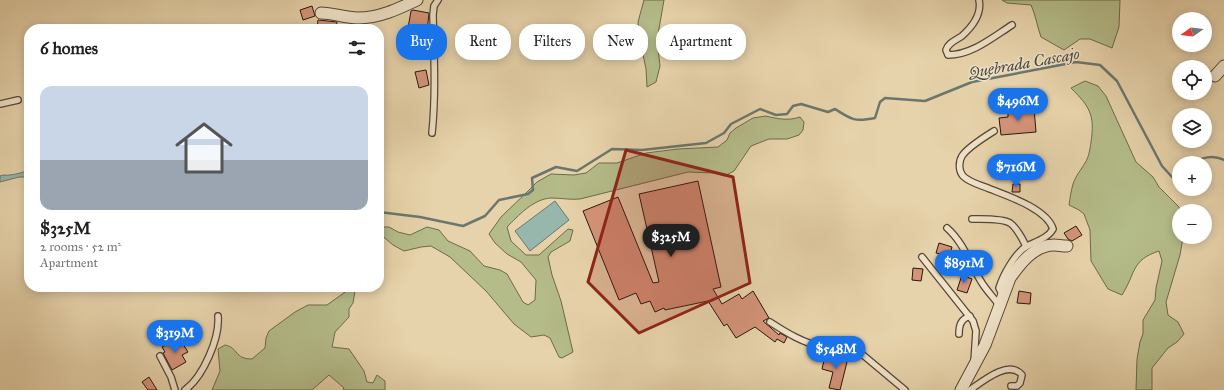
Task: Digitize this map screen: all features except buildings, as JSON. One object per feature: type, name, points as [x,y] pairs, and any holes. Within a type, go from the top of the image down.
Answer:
[{"type":"street","points":[[321,13],[330,13],[357,18],[369,17],[397,9],[417,0]]},
{"type":"street","points":[[1215,76],[1224,66]]},
{"type":"street","points":[[961,390],[988,338],[1010,278],[1022,263],[1035,251],[1054,245],[1067,246]]},
{"type":"lane","points":[[432,133],[435,78],[433,15],[434,6],[438,0]]},
{"type":"lane","points":[[979,0],[978,15],[972,26],[962,36],[947,46],[946,50],[948,55],[958,55],[971,50],[1012,25]]},
{"type":"lane","points":[[0,104],[18,100]]},
{"type":"lane","points":[[994,131],[962,155],[959,165],[962,175],[973,183],[1014,198],[1044,215],[1052,224],[1054,229],[1050,235],[1026,247],[1019,253],[1002,278],[999,288],[1001,301]]},
{"type":"lane","points":[[972,219],[994,219],[1010,223],[1018,232],[1026,247]]},
{"type":"lane","points":[[947,228],[970,259],[982,283],[1001,301]]},
{"type":"lane","points":[[922,257],[973,321],[976,331],[973,358],[974,366]]},
{"type":"lane","points":[[185,390],[203,368],[210,355],[216,339],[218,316]]},
{"type":"lane","points":[[959,334],[961,322],[970,316]]},
{"type":"lane","points":[[770,322],[795,338],[808,344],[863,355],[905,390]]},
{"type":"lane","points":[[160,356],[171,376],[175,390]]},
{"type":"lane","points":[[970,390],[1005,369],[1012,368],[1019,370],[1022,375],[1022,380],[1017,386],[1011,386]]},
{"type":"highlighted area","points":[[626,150],[733,177],[750,283],[639,333],[588,282]]},
{"type":"green space","points":[[644,0],[664,0],[660,24],[656,24],[656,60],[659,60],[660,66],[656,82],[647,87],[644,60],[648,60],[648,24],[638,24]]},
{"type":"green space","points":[[1002,0],[1120,0],[1119,27],[1112,48],[1090,39],[1080,39],[1064,50],[1041,37],[1031,5],[1007,3]]},
{"type":"green space","points":[[1085,81],[1098,86],[1106,96],[1136,162],[1153,177],[1159,187],[1176,204],[1172,204],[1172,244],[1182,244],[1166,302],[1168,315],[1178,322],[1184,334],[1177,342],[1168,348],[1152,368],[1152,390],[1136,390],[1137,359],[1143,334],[1143,320],[1155,300],[1162,261],[1159,251],[1143,259],[1135,268],[1122,295],[1108,289],[1091,261],[1090,230],[1084,214],[1069,205],[1073,184],[1089,153],[1092,125],[1090,112],[1087,106],[1071,88]]},
{"type":"green space","points":[[766,116],[791,119],[800,117],[804,122],[803,130],[799,135],[787,139],[769,139],[751,146],[734,171],[725,176],[713,173],[688,172],[580,199],[544,199],[526,209],[507,227],[511,241],[526,255],[539,255],[568,229],[573,230],[570,241],[551,252],[548,257],[552,275],[561,301],[573,352],[562,358],[559,357],[550,338],[544,335],[531,337],[514,324],[486,291],[450,257],[431,246],[404,251],[393,245],[384,237],[384,227],[389,227],[398,232],[410,235],[427,227],[439,230],[448,241],[470,251],[484,266],[500,270],[507,274],[523,302],[528,305],[535,300],[536,280],[521,262],[507,254],[495,243],[489,234],[501,217],[537,182],[551,174],[574,175],[586,173],[599,163],[617,163],[646,153],[678,149],[718,147],[727,140],[730,133],[736,128],[753,118]]},
{"type":"green space","points":[[345,292],[355,292],[353,303],[349,309],[349,317],[335,332],[332,347],[349,349],[364,371],[367,382],[373,383],[377,375],[385,381],[385,390],[343,390],[344,388],[329,375],[312,390],[212,390],[220,371],[218,349],[225,345],[229,346],[242,357],[252,359],[265,348],[266,338],[269,331],[295,312],[308,305],[327,305]]},
{"type":"water","points":[[24,171],[24,177],[0,182],[0,176]]},
{"type":"water","points":[[555,201],[569,220],[530,251],[515,231]]},
{"type":"waterway","name":"Quebrada Cascajo","points":[[384,213],[420,217],[463,226],[485,216],[499,200],[528,194],[533,190],[532,178],[556,167],[577,171],[612,149],[642,150],[706,143],[724,133],[731,124],[760,109],[776,115],[787,114],[793,106],[801,104],[828,112],[835,109],[846,116],[858,120],[875,118],[880,102],[885,98],[925,101],[972,82],[1076,62],[1100,65],[1117,81],[1162,166],[1172,177]]},
{"type":"waterway","name":"Quebrada Cascajo","points":[[1212,157],[1224,160]]}]
